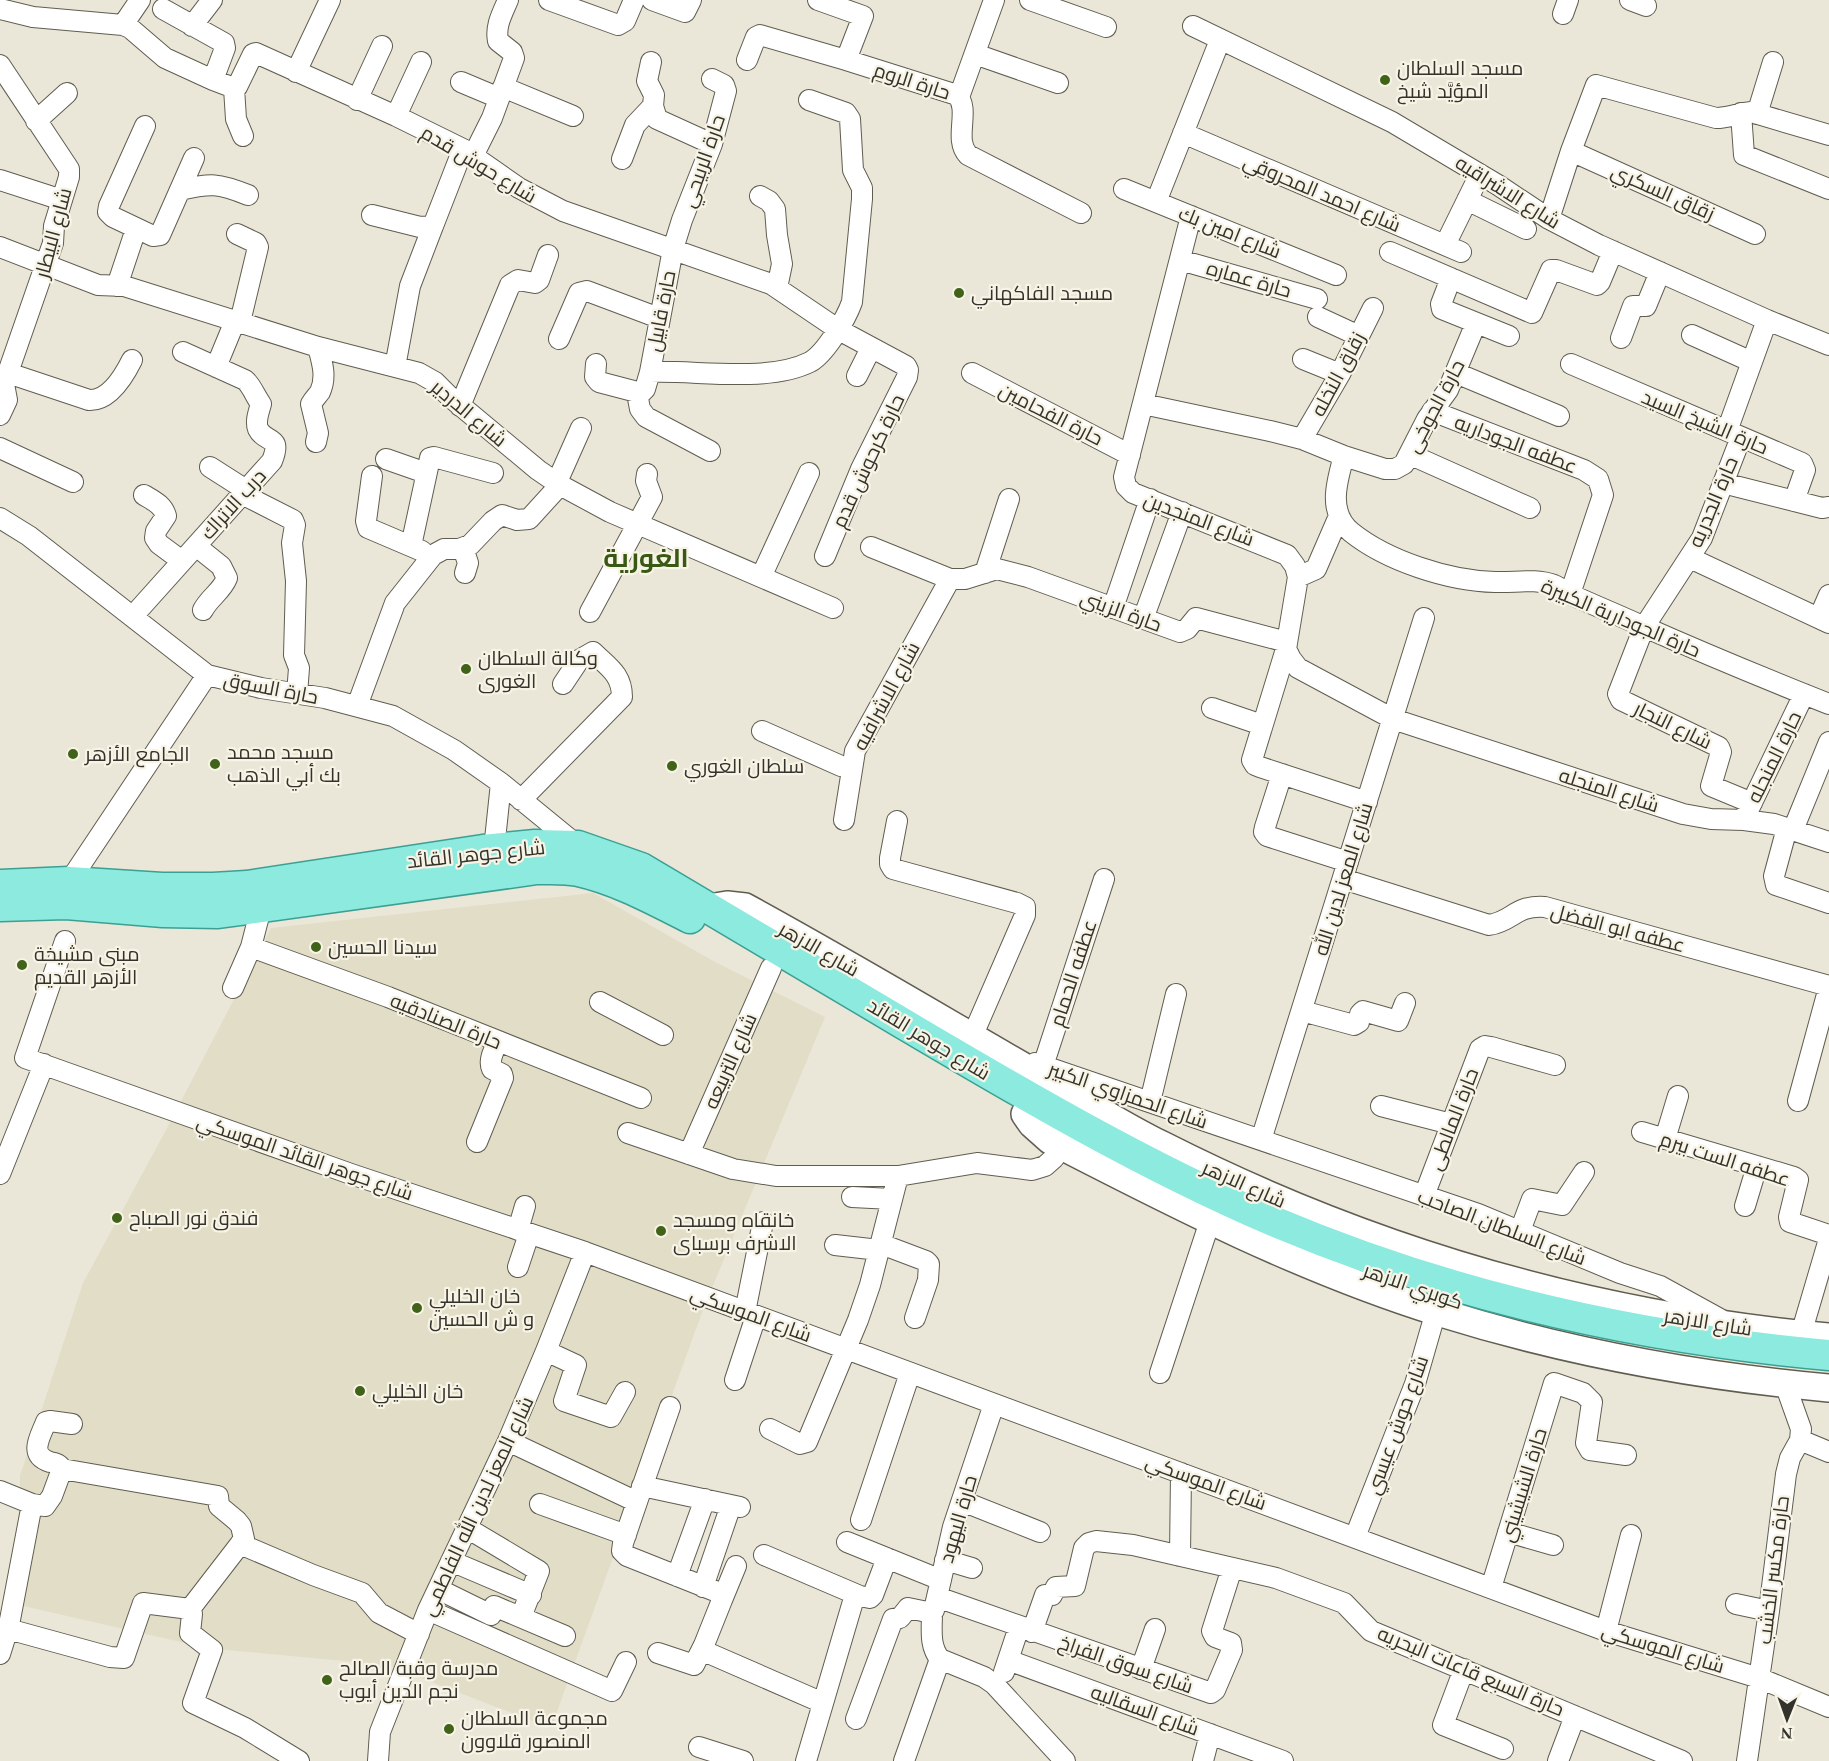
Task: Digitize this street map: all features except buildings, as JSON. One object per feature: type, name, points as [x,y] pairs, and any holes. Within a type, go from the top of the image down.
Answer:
[{"type":"main road","name":"شارع جوهر القائد","points":[[0,885],[69,882],[162,888],[235,887],[494,849],[535,845],[578,846],[641,868],[1028,1107]]},
{"type":"main road","name":"شارع جوهر القائد","points":[[0,906],[66,904],[195,914],[261,908],[487,874],[537,869],[576,870],[635,890],[704,925],[771,968],[1028,1107]]},
{"type":"main road","name":"شارع الازهر","points":[[709,908],[727,905],[745,907],[1158,1144],[1233,1180],[1381,1240],[1456,1265],[1608,1305],[1736,1328],[1829,1337]]},
{"type":"main road","points":[[1028,1107],[1040,1132],[1062,1146],[1210,1221],[1291,1257],[1436,1311],[1494,1329],[1588,1352],[1702,1374],[1829,1388]]},
{"type":"main road","name":"كوبري الازهر","points":[[1028,1107],[1240,1206],[1337,1246],[1402,1269],[1514,1302],[1596,1321],[1707,1342],[1829,1355]]},
{"type":"main road","name":"كوبري الازهر","points":[[1028,1107],[1220,1211],[1371,1272],[1448,1298],[1550,1326],[1647,1347],[1738,1362],[1829,1371]]},
{"type":"street","points":[[123,25],[140,0]]},
{"type":"street","points":[[192,26],[212,0]]},
{"type":"street","points":[[296,72],[330,0]]},
{"type":"street","points":[[395,367],[410,286],[433,226],[468,152],[492,118],[514,58],[512,52],[498,41],[497,33],[508,0]]},
{"type":"street","points":[[549,0],[618,24],[625,21],[634,0]]},
{"type":"street","points":[[652,0],[685,12],[691,0]]},
{"type":"street","name":"حارة الروم","points":[[818,0],[866,8],[846,60],[953,93],[959,97],[962,104],[962,145],[965,152],[1081,213]]},
{"type":"street","points":[[959,97],[994,0]]},
{"type":"street","points":[[1030,0],[1106,27]]},
{"type":"street","points":[[0,9],[33,17],[123,25],[130,28],[165,58],[234,88],[236,119],[243,135]]},
{"type":"street","points":[[163,9],[224,43],[225,48],[213,80]]},
{"type":"street","name":"شارع الاشراقيه","points":[[1193,26],[1392,122],[1480,174],[1549,219],[1613,251],[1767,320],[1829,345]]},
{"type":"street","points":[[747,60],[756,37],[760,34],[846,60]]},
{"type":"street","points":[[1156,202],[1220,40]]},
{"type":"street","points":[[357,100],[382,46]]},
{"type":"street","name":"شارع حوش قدم","points":[[234,88],[237,87],[255,53],[396,116],[468,152],[519,188],[563,211],[771,284],[839,330],[906,366]]},
{"type":"street","points":[[975,54],[1058,83]]},
{"type":"street","points":[[396,116],[422,62]]},
{"type":"street","points":[[651,62],[647,81],[654,95],[653,106],[657,118],[712,144]]},
{"type":"street","points":[[1773,62],[1749,113],[1744,155],[1829,189]]},
{"type":"street","name":"شارع البيطار","points":[[0,65],[69,168],[69,177],[54,226],[53,243],[46,267],[8,347],[8,373],[4,384],[7,400],[0,415]]},
{"type":"street","name":"حارة الربيحي","points":[[673,249],[682,219],[712,144],[726,91],[724,85],[712,80]]},
{"type":"street","points":[[461,82],[573,116]]},
{"type":"street","points":[[1549,219],[1571,150],[1596,85],[1716,118],[1749,113],[1829,135]]},
{"type":"street","points":[[36,121],[67,93]]},
{"type":"street","points":[[596,364],[596,377],[599,382],[637,393],[644,392],[650,372],[766,373],[792,368],[812,361],[839,330],[852,302],[862,188],[853,170],[850,119],[846,113],[809,100]]},
{"type":"street","points":[[622,159],[635,125],[653,106]]},
{"type":"street","points":[[145,126],[108,206],[108,212],[112,217],[153,236],[160,235],[194,158]]},
{"type":"street","name":"شارع احمد المحروقي","points":[[1183,134],[1453,248],[1467,200]]},
{"type":"street","name":"زقاق السكري","points":[[1571,150],[1755,234]]},
{"type":"street","points":[[1480,174],[1467,200],[1526,229]]},
{"type":"street","points":[[0,180],[62,200]]},
{"type":"street","points":[[180,190],[214,184],[248,195]]},
{"type":"street","name":"شارع امين بك","points":[[1124,189],[1336,275]]},
{"type":"street","points":[[760,196],[769,201],[775,209],[782,264],[777,288]]},
{"type":"street","points":[[372,215],[420,227],[433,226]]},
{"type":"street","name":"شارع المنجدين","points":[[1191,216],[1124,477],[1126,486],[1133,493],[1287,555],[1295,566],[1298,577]]},
{"type":"street","points":[[117,286],[136,229]]},
{"type":"street","points":[[216,367],[237,322],[258,247],[256,243],[237,234]]},
{"type":"street","name":"شارع الدردير","points":[[0,247],[46,267],[98,285],[124,286],[318,347],[419,373],[435,382],[460,406],[558,484],[610,512],[833,608]]},
{"type":"street","name":"حارة قابيل","points":[[650,372],[673,249]]},
{"type":"street","points":[[1390,252],[1533,313],[1551,270],[1597,285],[1613,251]]},
{"type":"street","points":[[460,406],[510,285],[518,280],[535,283],[539,280],[548,255]]},
{"type":"street","name":"حارة عماره","points":[[1180,260],[1318,308],[1359,336]]},
{"type":"street","points":[[1621,338],[1633,306],[1646,306],[1660,272]]},
{"type":"street","points":[[1451,278],[1442,309],[1509,336]]},
{"type":"street","points":[[559,339],[579,293],[583,291],[660,318]]},
{"type":"street","name":"زقاق النخله","points":[[1302,439],[1340,374],[1373,308]]},
{"type":"street","name":"حارة الجدريه","points":[[1644,627],[1702,538],[1723,483],[1752,362],[1767,320]]},
{"type":"street","name":"حارة الجوخى","points":[[1344,456],[1385,469],[1395,469],[1404,464],[1432,411],[1448,390],[1476,323]]},
{"type":"street","points":[[1692,335],[1752,362]]},
{"type":"street","points":[[316,442],[318,433],[311,404],[319,394],[324,370],[318,347]]},
{"type":"street","points":[[857,376],[871,348]]},
{"type":"street","name":"درب الاتراك","points":[[134,616],[272,461],[276,451],[275,444],[260,432],[257,425],[261,404],[251,385],[183,352]]},
{"type":"street","points":[[1303,359],[1340,374]]},
{"type":"street","points":[[8,373],[89,400],[97,400],[106,396],[128,369],[132,360]]},
{"type":"street","name":"حارة الشيخ السيد","points":[[1571,364],[1802,463],[1805,470],[1794,501]]},
{"type":"street","name":"حارة كرحوش قدم","points":[[825,556],[861,469],[907,377],[906,366]]},
{"type":"street","name":"حارة الفحامين","points":[[972,373],[1130,455]]},
{"type":"street","points":[[1456,373],[1559,416]]},
{"type":"street","points":[[637,393],[640,409],[646,417],[710,451]]},
{"type":"street","points":[[1143,404],[1302,439],[1344,456],[1335,492],[1340,516],[1316,569],[1298,577],[1287,645],[1252,760],[1255,765],[1367,802]]},
{"type":"street","name":"عطفه الجوداريه","points":[[1432,411],[1584,470],[1598,479],[1601,487],[1601,503],[1570,594]]},
{"type":"street","points":[[357,706],[395,603],[433,555],[444,549],[463,548],[470,545],[502,515],[517,520],[529,519],[558,484],[581,428]]},
{"type":"street","points":[[0,448],[73,482]]},
{"type":"street","points":[[1409,454],[1530,508]]},
{"type":"street","points":[[411,546],[430,458],[434,457],[493,473]]},
{"type":"street","points":[[386,459],[426,473]]},
{"type":"street","points":[[210,467],[244,492],[292,520],[295,525],[292,543],[296,581],[294,655],[299,668],[297,694]]},
{"type":"street","points":[[761,578],[809,473]]},
{"type":"street","points":[[590,612],[639,525],[652,497],[646,481],[647,474]]},
{"type":"street","points":[[372,476],[366,521],[368,528],[433,555]]},
{"type":"street","points":[[1723,483],[1822,508],[1828,507]]},
{"type":"street","points":[[144,495],[161,505],[165,511],[166,516],[156,531],[155,538],[159,544],[182,561]]},
{"type":"street","points":[[985,573],[1009,499]]},
{"type":"street","points":[[1113,608],[1150,499]]},
{"type":"street","points":[[1143,619],[1182,512]]},
{"type":"street","name":"حارة الجودارية الكبيرة","points":[[1340,516],[1351,532],[1384,553],[1421,568],[1468,579],[1496,582],[1536,581],[1554,586],[1644,627],[1829,704]]},
{"type":"street","name":"حارة السوق","points":[[0,518],[134,616],[207,675],[261,688],[325,698],[393,716],[454,750],[501,783],[578,846]]},
{"type":"street","points":[[196,546],[221,566],[227,578],[203,610]]},
{"type":"street","points":[[871,547],[950,579]]},
{"type":"street","points":[[463,548],[468,563],[465,573]]},
{"type":"street","points":[[1131,556],[1162,568]]},
{"type":"street","points":[[1690,558],[1824,621],[1829,595]]},
{"type":"street","name":"حارة الزيني","points":[[950,579],[965,579],[997,569],[1028,577],[1180,632],[1187,629],[1196,618],[1287,645]]},
{"type":"street","name":"شارع الاشرافيه","points":[[844,820],[855,751],[950,579]]},
{"type":"street","name":"شارع المعز لدين الله","points":[[1261,1140],[1424,618]]},
{"type":"street","name":"شارع النجار","points":[[1644,627],[1618,698],[1719,747],[1721,752],[1711,786],[1748,811]]},
{"type":"street","points":[[1287,645],[1291,659],[1298,668],[1393,719]]},
{"type":"street","points":[[521,800],[621,697],[622,688],[618,677],[592,652],[579,660],[564,684]]},
{"type":"street","points":[[69,882],[207,675]]},
{"type":"street","name":"حارة المنجله","points":[[1748,811],[1804,694]]},
{"type":"street","points":[[1212,708],[1262,725]]},
{"type":"street","name":"شارع المنجله","points":[[1393,719],[1683,814],[1711,819],[1748,811],[1774,824],[1829,842]]},
{"type":"street","points":[[762,731],[841,766]]},
{"type":"street","points":[[1829,742],[1790,829],[1774,876],[1776,885],[1829,903]]},
{"type":"street","name":"عطفه ابو الفضل","points":[[1282,774],[1264,832],[1267,836],[1345,870],[1489,925],[1502,923],[1522,908],[1545,907],[1829,986]]},
{"type":"street","points":[[494,849],[501,783]]},
{"type":"street","points":[[897,821],[890,858],[893,869],[1025,907],[1025,915],[983,1043]]},
{"type":"street","name":"عطفه الحمام","points":[[1043,1066],[1104,879]]},
{"type":"street","points":[[234,988],[250,947],[261,908]]},
{"type":"street","points":[[0,1174],[35,1061],[65,941]]},
{"type":"street","name":"حارة الصنادقيه","points":[[250,947],[388,997],[641,1098]]},
{"type":"street","name":"شارع التربيعه","points":[[689,1154],[771,968]]},
{"type":"street","points":[[1798,1101],[1829,986]]},
{"type":"street","points":[[1150,1102],[1176,994]]},
{"type":"street","points":[[600,1002],[663,1035]]},
{"type":"street","points":[[1302,1011],[1354,1025],[1359,1022],[1363,1011],[1398,1021],[1405,1002]]},
{"type":"street","points":[[477,1142],[503,1078],[502,1074],[490,1066],[498,1041]]},
{"type":"street","name":"شارع الحمزاوي الكبير","points":[[983,1043],[1043,1066],[1261,1140]]},
{"type":"street","name":"حارة المالطى","points":[[1424,1196],[1480,1049],[1485,1046],[1491,1047],[1555,1065]]},
{"type":"street","name":"شارع جوهر القائد الموسكي","points":[[35,1061],[351,1174],[585,1252]]},
{"type":"street","points":[[1665,1139],[1678,1096]]},
{"type":"street","points":[[1381,1106],[1451,1124]]},
{"type":"street","name":"عطفه الست بيرم","points":[[1642,1132],[1798,1180],[1789,1217],[1790,1222],[1829,1237]]},
{"type":"street","points":[[628,1133],[734,1169],[776,1176],[898,1176],[977,1164],[1032,1170],[1044,1166],[1062,1146]]},
{"type":"street","name":"شارع السلطان الصاحب","points":[[1261,1140],[1478,1214],[1620,1274],[1660,1286],[1736,1328]]},
{"type":"street","points":[[1745,1206],[1757,1166]]},
{"type":"street","points":[[1520,1232],[1532,1199],[1562,1205],[1584,1172]]},
{"type":"street","points":[[770,1429],[800,1444],[807,1442],[858,1320],[898,1176]]},
{"type":"street","points":[[852,1197],[892,1199]]},
{"type":"street","points":[[518,1267],[524,1232],[525,1206]]},
{"type":"street","points":[[1160,1373],[1210,1221]]},
{"type":"street","points":[[735,1380],[751,1314],[763,1222]]},
{"type":"street","points":[[1801,1335],[1829,1237]]},
{"type":"street","points":[[835,1245],[880,1247],[926,1261],[930,1271],[915,1317]]},
{"type":"street","name":"شارع الموسكي","points":[[585,1252],[1606,1631],[1759,1678],[1829,1707]]},
{"type":"street","name":"شارع المعز لدين الله الفاطمي","points":[[378,1761],[380,1732],[418,1634],[508,1441],[585,1252]]},
{"type":"street","name":"شارع حوش عيسي","points":[[1354,1537],[1415,1384],[1436,1311]]},
{"type":"street","points":[[546,1351],[576,1365],[564,1401],[610,1417],[625,1392]]},
{"type":"street","points":[[861,1520],[910,1373]]},
{"type":"street","name":"حارة الشيشيني","points":[[1491,1588],[1554,1383],[1583,1393],[1592,1402],[1586,1443],[1590,1450],[1626,1455]]},
{"type":"street","points":[[1785,1384],[1801,1429],[1800,1440],[1829,1452]]},
{"type":"street","name":"حارة اليهود","points":[[940,1659],[932,1642],[937,1597],[953,1527],[994,1404]]},
{"type":"street","points":[[670,1407],[622,1551],[627,1556],[720,1593],[722,1599]]},
{"type":"street","points":[[72,1424],[50,1420],[46,1422],[37,1445],[38,1454],[42,1460],[57,1464],[62,1469],[218,1496],[219,1506],[241,1526],[244,1539],[190,1609]]},
{"type":"street","name":"حارة مكسر الخشب","points":[[1747,1761],[1786,1474],[1790,1458],[1800,1440]]},
{"type":"street","points":[[508,1441],[640,1494],[705,1499],[736,1506],[703,1587]]},
{"type":"street","points":[[0,1491],[32,1504],[45,1506],[52,1496],[62,1469]]},
{"type":"street","points":[[1180,1556],[1181,1473]]},
{"type":"street","points":[[676,1576],[705,1499]]},
{"type":"street","points":[[962,1501],[1041,1532]]},
{"type":"street","points":[[0,1654],[8,1629],[32,1504]]},
{"type":"street","points":[[540,1504],[626,1534]]},
{"type":"street","points":[[466,1528],[539,1570],[521,1617]]},
{"type":"street","points":[[1508,1532],[1553,1545]]},
{"type":"street","points":[[1606,1631],[1630,1535]]},
{"type":"street","name":"حارة السبع قاعات البحريه","points":[[1026,1629],[1045,1596],[1052,1595],[1056,1587],[1075,1586],[1084,1548],[1089,1543],[1096,1541],[1133,1545],[1276,1578],[1344,1603],[1371,1630],[1682,1761]]},
{"type":"street","points":[[847,1542],[887,1558],[937,1597],[928,1614],[910,1608],[900,1618],[893,1618],[856,1719]]},
{"type":"street","points":[[240,1544],[362,1593],[379,1613],[418,1634]]},
{"type":"street","points":[[764,1555],[860,1596],[870,1598],[887,1558]]},
{"type":"street","points":[[945,1560],[972,1568]]},
{"type":"street","points":[[451,1561],[531,1595]]},
{"type":"street","points":[[658,1653],[694,1665],[736,1566]]},
{"type":"street","name":"شارع سوق الفراخ","points":[[937,1597],[1210,1693],[1214,1692],[1232,1650],[1231,1643],[1215,1637],[1212,1631],[1232,1568]]},
{"type":"street","points":[[438,1589],[491,1615],[501,1583]]},
{"type":"street","points":[[806,1761],[854,1599],[860,1596]]},
{"type":"street","points":[[8,1629],[110,1657],[124,1658],[143,1603],[190,1609]]},
{"type":"street","points":[[1736,1604],[1769,1611]]},
{"type":"street","points":[[494,1606],[565,1636]]},
{"type":"street","points":[[190,1609],[192,1614],[190,1633],[212,1650],[193,1703],[244,1728],[299,1761]]},
{"type":"street","points":[[428,1610],[612,1691],[626,1662]]},
{"type":"street","points":[[998,1689],[1008,1660],[1026,1629]]},
{"type":"street","points":[[1141,1669],[1155,1629]]},
{"type":"street","points":[[704,1645],[706,1652],[823,1703]]},
{"type":"street","points":[[904,1761],[940,1659],[984,1677],[998,1689],[1054,1757]]},
{"type":"street","name":"شارع السقاليه","points":[[1008,1660],[1283,1761]]},
{"type":"street","points":[[1464,1669],[1443,1725],[1503,1749]]},
{"type":"street","points":[[1558,1761],[1575,1716]]},
{"type":"street","points":[[1203,1761],[1210,1734]]},
{"type":"street","points":[[699,1747],[743,1761]]},
{"type":"shaded area","name":"خان الخليلي","points":[[593,893],[717,963],[825,1017],[704,1307],[551,1728],[387,1665],[207,1648],[19,1605],[20,1476],[83,1283],[271,928]]},
{"type":"place","name":"مسجد السلطان المؤيَّد شيخ","points":[[1385,80]]},
{"type":"place","name":"مسجد الفاكهاني","points":[[959,293]]},
{"type":"place","name":"وكالة السلطان الغورى","points":[[466,669]]},
{"type":"place","name":"الجامع الأزهر","points":[[73,754]]},
{"type":"place","name":"مسجد محمد بك أبي الذهب","points":[[215,764]]},
{"type":"place","name":"سلطان الغوري","points":[[672,766]]},
{"type":"place","name":"سيدنا الحسين","points":[[316,947]]},
{"type":"place","name":"مبنى مشيخة الأزهر القديم","points":[[22,965]]},
{"type":"place","name":"فندق نور الصباح","points":[[117,1218]]},
{"type":"place","name":"خانقاه ومسجد الاشرف برسباى","points":[[661,1231]]},
{"type":"place","name":"خان الخليلي و ش الحسين","points":[[417,1308]]},
{"type":"place","name":"خان الخليلي","points":[[360,1391]]},
{"type":"place","name":"مدرسة وقبة الصالح نجم الدين أيوب","points":[[327,1680]]},
{"type":"place","name":"مجموعة السلطان المنصور قلاوون","points":[[449,1729]]},
{"type":"district","name":"الغورية","points":[[646,558]]}]
